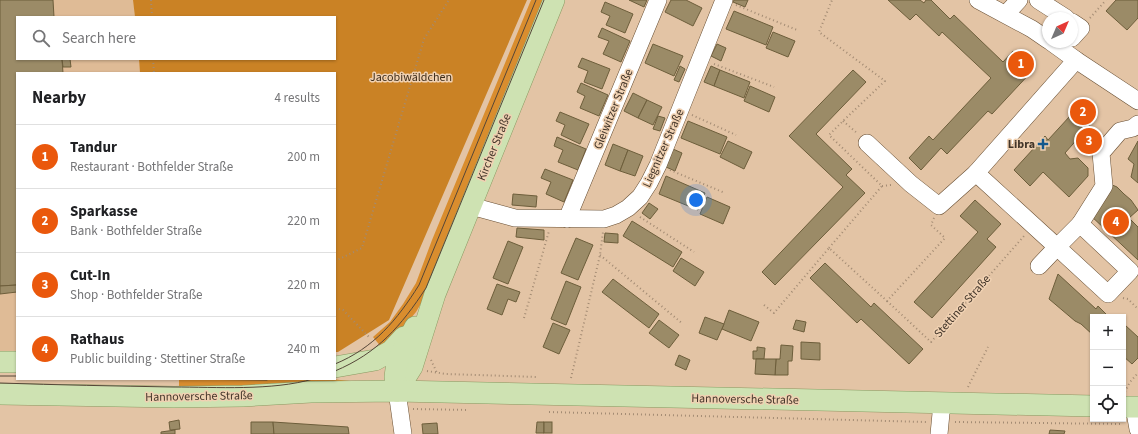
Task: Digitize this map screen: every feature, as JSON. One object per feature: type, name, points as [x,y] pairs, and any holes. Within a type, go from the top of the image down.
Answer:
[{"type":"main road","name":"Kircher Straße","points":[[398,400],[412,367],[435,294],[554,0]]},
{"type":"main road","name":"Kircher Straße","points":[[398,400],[395,377],[396,362],[435,294]]},
{"type":"main road","name":"Kircher Straße","points":[[336,367],[375,360],[391,351],[416,325]]},
{"type":"main road","points":[[0,362],[16,362]]},
{"type":"main road","name":"Hannoversche Straße","points":[[336,373],[369,379],[398,400]]},
{"type":"main road","name":"Hannoversche Straße","points":[[0,394],[174,397],[243,396],[311,392],[398,400],[940,420],[1090,406]]},
{"type":"street","name":"Gleiwitzer Straße","points":[[560,219],[658,0]]},
{"type":"street","name":"Liegnitzer Straße","points":[[471,206],[515,218],[560,219],[604,219],[616,215],[628,208],[640,197],[658,165],[724,0]]},
{"type":"street","points":[[978,0],[1032,29],[1042,31]]},
{"type":"street","points":[[1006,14],[1018,0]]},
{"type":"street","points":[[1038,0],[1057,12]]},
{"type":"street","points":[[1070,48],[1076,60],[1138,101]]},
{"type":"street","points":[[867,143],[911,184],[939,206],[976,173],[1076,60]]},
{"type":"street","points":[[1039,266],[1080,224],[1104,186],[1100,153],[1120,131],[1133,128],[1138,124]]},
{"type":"street","points":[[976,173],[1108,294],[1134,270],[1080,224]]},
{"type":"street","points":[[398,400],[403,434]]},
{"type":"path","points":[[151,0],[152,16]]},
{"type":"path","points":[[336,261],[362,248],[424,39],[449,0]]},
{"type":"path","points":[[724,0],[797,30]]},
{"type":"path","points":[[764,305],[774,313],[882,186],[830,135],[885,81],[819,32],[832,0]]},
{"type":"path","points":[[1078,25],[1106,0]]},
{"type":"path","points":[[700,58],[774,87]]},
{"type":"path","points":[[153,60],[154,72]]},
{"type":"path","points":[[680,110],[736,134]]},
{"type":"path","points":[[658,165],[725,193]]},
{"type":"path","points":[[888,301],[945,238],[932,225],[939,206]]},
{"type":"path","points":[[628,208],[694,252]]},
{"type":"path","points":[[524,318],[560,219]]},
{"type":"path","points":[[571,379],[600,255],[604,219]]},
{"type":"path","name":"Stettiner Straße","points":[[829,248],[931,342],[1033,226]]},
{"type":"path","points":[[600,255],[683,324]]},
{"type":"path","points":[[336,308],[343,310],[369,337]]},
{"type":"path","points":[[966,390],[988,347]]},
{"type":"path","points":[[542,412],[940,420],[1132,411],[1130,382],[1138,373]]},
{"type":"path","points":[[398,400],[474,410]]},
{"type":"shaded area","points":[[0,0],[133,0],[135,16],[16,16],[16,60],[139,60],[140,72],[16,72],[16,351],[0,351]]},
{"type":"shaded area","points":[[531,0],[547,0],[429,290],[416,312],[400,331],[382,348],[373,337],[390,322],[416,283],[432,240]]},
{"type":"shaded area","points":[[179,380],[336,380],[369,383],[179,390]]},
{"type":"green space","name":"Jacobiwäldchen","points":[[133,0],[527,0],[389,320],[336,352],[336,72],[140,72],[139,60],[336,60],[336,16],[135,16]]},
{"type":"building","points":[[0,0],[53,0],[54,16],[16,16],[16,60],[62,60],[63,72],[16,72],[16,285],[0,286]]},
{"type":"building","points":[[629,0],[647,0],[644,7]]},
{"type":"building","points":[[671,0],[686,0],[702,8],[693,26],[665,12]]},
{"type":"building","points":[[734,0],[748,0],[745,7],[733,2]]},
{"type":"building","points":[[888,0],[920,0],[924,3],[926,0],[931,0],[950,19],[954,15],[1003,62],[1013,51],[1033,70],[992,114],[988,111],[947,154],[941,148],[921,170],[909,158],[929,136],[933,140],[991,78],[942,32],[939,36],[916,14],[910,20]]},
{"type":"building","points":[[1116,0],[1138,0],[1138,18],[1127,30],[1106,11]]},
{"type":"building","points":[[605,2],[633,14],[625,33],[606,25],[610,16],[601,12]]},
{"type":"building","points":[[734,11],[773,27],[766,45],[726,29]]},
{"type":"building","points":[[602,28],[630,41],[621,62],[603,54],[609,41],[598,37]]},
{"type":"building","points":[[773,32],[795,41],[788,57],[766,48]]},
{"type":"building","points":[[653,44],[683,56],[674,76],[645,63]]},
{"type":"building","points":[[717,44],[726,48],[721,61],[711,56]]},
{"type":"building","points":[[582,58],[610,69],[602,89],[584,82],[588,71],[578,67]]},
{"type":"building","points":[[62,60],[70,60],[71,67],[63,67]]},
{"type":"building","points":[[680,66],[685,69],[679,82],[674,80]]},
{"type":"building","points":[[711,66],[720,70],[714,86],[704,82]]},
{"type":"building","points":[[720,70],[750,82],[744,98],[714,86]]},
{"type":"building","points":[[853,70],[866,82],[816,134],[852,169],[846,175],[865,193],[775,285],[762,272],[843,187],[789,136]]},
{"type":"building","points":[[581,83],[608,95],[599,116],[580,108],[585,96],[577,92]]},
{"type":"building","points":[[750,86],[775,97],[769,112],[744,101]]},
{"type":"building","points":[[633,93],[647,100],[638,118],[624,111]]},
{"type":"building","points":[[647,100],[662,107],[653,125],[638,118]]},
{"type":"building","points":[[1081,104],[1096,118],[1065,153],[1070,159],[1078,158],[1088,168],[1088,176],[1069,197],[1043,172],[1030,186],[1014,170],[1045,136],[1048,140]]},
{"type":"building","points":[[560,112],[589,124],[580,144],[561,135],[565,125],[556,121]]},
{"type":"building","points":[[658,116],[665,118],[660,131],[653,129]]},
{"type":"building","points":[[688,121],[727,137],[720,154],[681,138]]},
{"type":"building","points":[[557,137],[586,149],[578,170],[558,162],[563,150],[554,146]]},
{"type":"building","points":[[728,141],[752,152],[744,169],[720,157]]},
{"type":"building","points":[[1138,141],[1138,183],[1131,177],[1134,164],[1128,159]]},
{"type":"building","points":[[613,144],[628,150],[620,171],[605,165]]},
{"type":"building","points":[[673,149],[682,153],[675,171],[666,167]]},
{"type":"building","points":[[628,150],[643,156],[635,176],[620,171]]},
{"type":"building","points":[[545,169],[573,180],[564,202],[546,194],[551,182],[541,178]]},
{"type":"building","points":[[666,176],[705,193],[698,210],[659,194]]},
{"type":"building","points":[[1110,184],[1117,187],[1131,200],[1138,210],[1129,218],[1138,227],[1138,260],[1090,215]]},
{"type":"building","points":[[513,194],[537,196],[536,207],[512,205]]},
{"type":"building","points":[[707,197],[730,207],[723,224],[700,214]]},
{"type":"building","points":[[975,200],[1001,224],[987,239],[996,247],[932,318],[914,302],[978,232],[960,216]]},
{"type":"building","points":[[649,203],[658,209],[650,219],[642,213]]},
{"type":"building","points":[[632,221],[682,252],[673,267],[623,236]]},
{"type":"building","points":[[517,228],[544,230],[544,240],[516,237]]},
{"type":"building","points":[[605,233],[618,234],[618,243],[604,242]]},
{"type":"building","points":[[576,238],[593,245],[578,280],[561,273]]},
{"type":"building","points":[[508,241],[523,247],[508,284],[493,278]]},
{"type":"building","points":[[681,258],[704,272],[695,286],[673,271]]},
{"type":"building","points":[[825,263],[871,307],[874,303],[923,349],[909,364],[861,319],[857,323],[810,278]]},
{"type":"building","points":[[1058,274],[1096,309],[1098,306],[1106,314],[1090,314],[1090,332],[1049,299]]},
{"type":"building","points":[[613,279],[659,314],[649,328],[602,292]]},
{"type":"building","points":[[566,281],[581,287],[566,325],[551,319]]},
{"type":"building","points":[[497,284],[520,292],[516,302],[508,299],[502,315],[487,309]]},
{"type":"building","points":[[16,285],[16,292],[0,294],[0,286]]},
{"type":"building","points":[[729,310],[759,322],[751,341],[722,329]]},
{"type":"building","points":[[705,317],[724,324],[717,340],[699,333]]},
{"type":"building","points":[[659,320],[679,335],[669,348],[649,333]]},
{"type":"building","points":[[796,320],[806,322],[804,332],[793,329]]},
{"type":"building","points":[[553,323],[570,330],[559,354],[543,347]]},
{"type":"building","points":[[1126,326],[1138,337],[1138,358],[1132,364],[1126,359]]},
{"type":"building","points":[[801,342],[820,343],[820,360],[801,359]]},
{"type":"building","points":[[781,345],[793,346],[792,361],[788,361],[788,375],[775,375],[776,359],[780,359]]},
{"type":"building","points":[[757,347],[765,348],[764,359],[753,359],[753,351],[757,351]]},
{"type":"building","points":[[679,355],[690,360],[686,370],[675,365]]},
{"type":"building","points":[[756,359],[776,359],[775,375],[755,374]]},
{"type":"building","points":[[179,420],[180,429],[170,430],[169,422]]},
{"type":"building","points":[[251,422],[273,422],[274,434],[251,434]]},
{"type":"building","points":[[273,422],[348,427],[349,434],[274,434]]},
{"type":"building","points":[[537,422],[544,422],[544,433],[536,433]]},
{"type":"building","points":[[544,422],[552,422],[552,433],[544,433]]},
{"type":"building","points":[[437,423],[438,434],[423,434],[422,424]]},
{"type":"building","points":[[175,430],[175,434],[161,434],[161,432]]},
{"type":"building","points":[[1050,430],[1065,431],[1064,434],[1049,434]]},
{"type":"tram line","points":[[336,364],[361,350],[383,332],[402,310],[419,285],[536,0]]},
{"type":"tram line","points":[[336,371],[364,356],[387,337],[398,326],[426,288],[544,0]]},
{"type":"tram line","points":[[0,376],[16,376]]},
{"type":"tram line","points":[[0,383],[244,388],[297,383],[309,380]]},
{"type":"place","name":"Tandur","points":[[1021,64]]},
{"type":"place","name":"Sparkasse","points":[[1083,112]]},
{"type":"place","name":"Cut-In","points":[[1089,141]]},
{"type":"place","name":"Libra","points":[[1043,144]]},
{"type":"place","name":"Rathaus","points":[[1116,222]]}]
